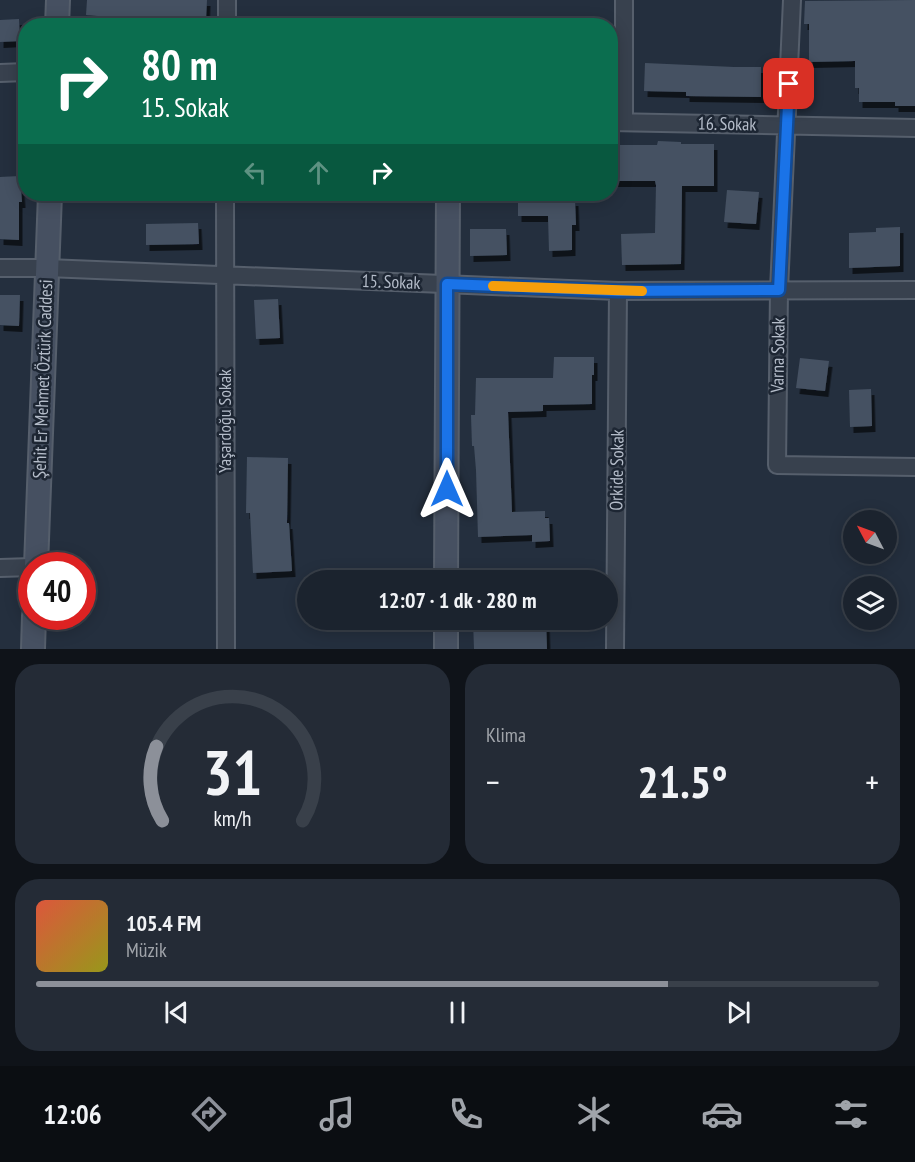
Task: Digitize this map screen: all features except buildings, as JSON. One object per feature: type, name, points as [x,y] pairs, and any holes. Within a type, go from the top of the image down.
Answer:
[{"type":"street","points":[[57,0],[57,18]]},
{"type":"street","points":[[227,0],[227,18]]},
{"type":"street","points":[[618,105],[624,0]]},
{"type":"street","name":"Varna Sokak","points":[[792,0],[779,290],[777,465],[915,467]]},
{"type":"street","points":[[0,73],[18,72]]},
{"type":"street","name":"16. Sokak","points":[[618,122],[915,128]]},
{"type":"street","name":"Şehit Er Mehmet Öztürk Caddesi","points":[[37,552],[50,201]]},
{"type":"street","name":"Yaşardoğu Sokak","points":[[225,201],[226,649]]},
{"type":"street","points":[[446,570],[448,201]]},
{"type":"street","name":"15. Sokak","points":[[0,268],[618,291],[915,291]]},
{"type":"street","name":"Orkide Sokak","points":[[615,649],[618,291]]},
{"type":"street","points":[[0,568],[18,567]]},
{"type":"street","points":[[33,649],[34,630]]},
{"type":"street","points":[[446,630],[446,649]]},
{"type":"slow traffic","points":[[493,286],[642,291]]},
{"type":"route","points":[[447,489],[447,284],[618,291],[779,290],[789,84]]}]
